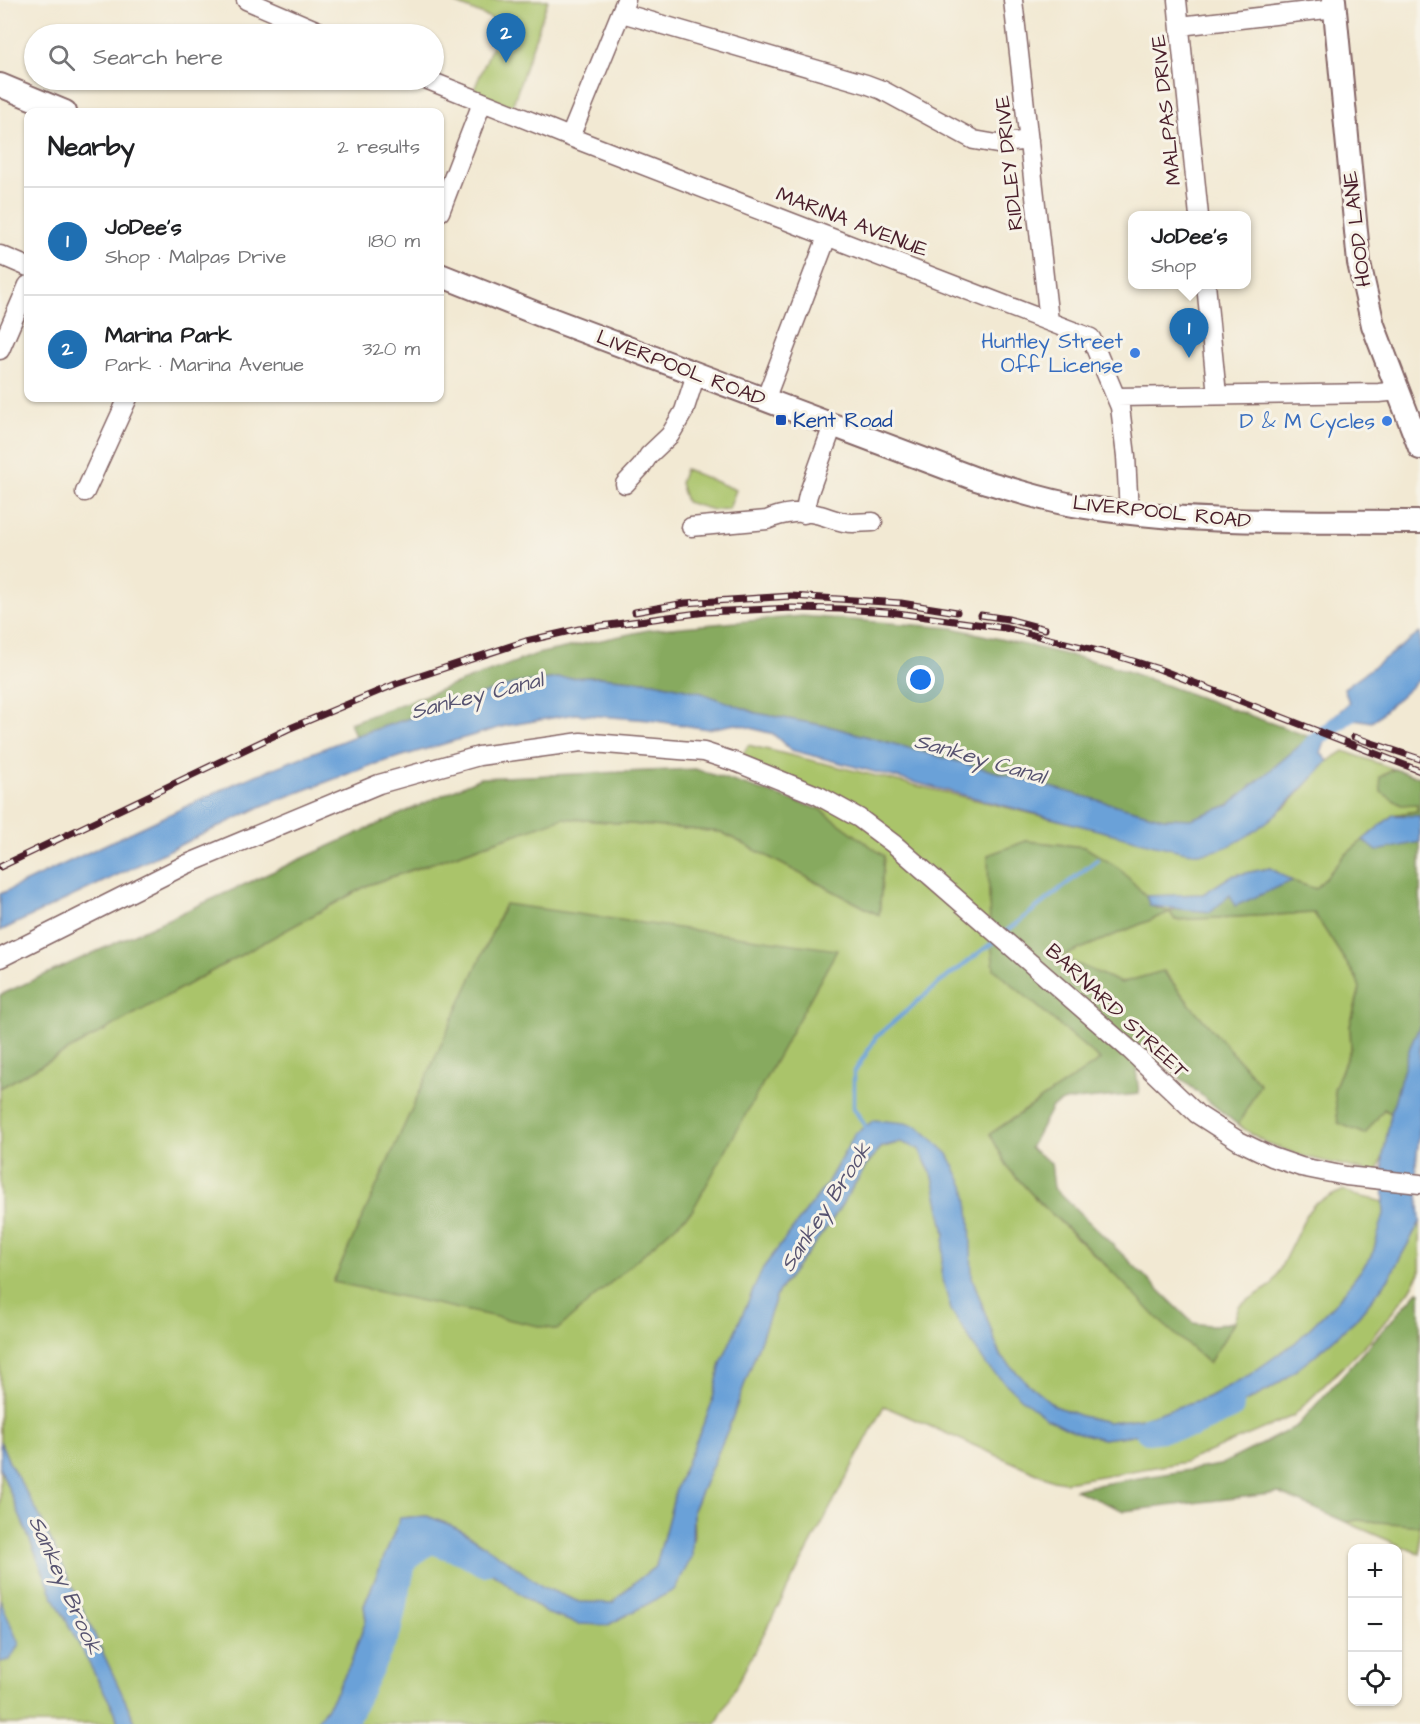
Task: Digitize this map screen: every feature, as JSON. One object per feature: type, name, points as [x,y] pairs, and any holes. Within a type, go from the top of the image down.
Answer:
[{"type":"street","points":[[246,0],[264,4],[305,24]]},
{"type":"street","name":"RIDLEY DRIVE","points":[[1013,0],[1049,321]]},
{"type":"street","name":"MALPAS DRIVE","points":[[1178,0],[1198,211]]},
{"type":"street","points":[[1180,26],[1334,4]]},
{"type":"street","name":"HOOD LANE","points":[[1334,4],[1359,263],[1373,325],[1420,448]]},
{"type":"street","points":[[570,137],[624,7],[882,90],[974,140],[998,144],[1029,140]]},
{"type":"street","points":[[0,85],[55,108]]},
{"type":"street","name":"MARINA AVENUE","points":[[444,87],[1091,338],[1117,397],[1122,417],[1129,513]]},
{"type":"street","points":[[444,202],[482,103]]},
{"type":"street","points":[[765,400],[827,237]]},
{"type":"street","points":[[0,255],[24,265]]},
{"type":"street","name":"LIVERPOOL ROAD","points":[[444,277],[976,479],[1072,505],[1129,513],[1278,523],[1420,522]]},
{"type":"street","points":[[1206,289],[1217,395]]},
{"type":"street","points":[[0,350],[24,294]]},
{"type":"street","points":[[625,484],[669,435],[684,411],[696,374]]},
{"type":"street","points":[[1117,397],[1398,391]]},
{"type":"street","points":[[85,492],[126,402]]},
{"type":"street","points":[[804,514],[807,495],[833,425]]},
{"type":"street","points":[[691,528],[767,520],[779,515],[804,514],[817,514],[833,520],[853,523],[873,522]]},
{"type":"street","name":"BARNARD STREET","points":[[0,958],[206,856],[379,784],[479,756],[581,742],[704,752],[819,796],[859,818],[895,845],[1009,942],[1130,1050],[1197,1114],[1239,1141],[1282,1161],[1301,1167],[1346,1176],[1420,1184]]},
{"type":"green space","points":[[448,0],[548,0],[512,107],[473,92],[502,23]]},
{"type":"green space","points":[[685,469],[736,490],[729,509],[713,510],[686,502],[680,483]]},
{"type":"green space","points":[[802,616],[953,628],[1110,665],[1310,737],[1229,805],[1191,819],[1163,818],[832,727],[756,713],[699,692],[654,682],[600,677],[558,678],[514,684],[355,736],[350,723],[537,654],[648,630]]},
{"type":"green space","points":[[748,745],[1195,853],[1287,806],[1328,761],[1344,751],[1394,769],[1380,777],[1418,804],[1417,811],[1393,815],[1344,856],[1316,889],[1292,881],[1270,868],[1231,876],[1203,894],[1178,895],[1170,912],[1175,920],[1314,913],[1357,979],[1360,988],[1350,1026],[1351,1047],[1334,1089],[1391,1113],[1383,1156],[1377,1173],[1305,1157],[1266,1143],[1238,1125],[1260,1084],[1192,1007],[1164,971],[1121,983],[1060,957],[1169,912],[1150,906],[1085,847],[1027,841],[988,855],[1035,1003],[1100,1060],[990,1134],[1009,1169],[1038,1201],[1208,1363],[1234,1321],[1239,1306],[1272,1285],[1308,1212],[1315,1203],[1344,1190],[1353,1195],[1383,1202],[1384,1214],[1372,1256],[1338,1300],[1296,1342],[1249,1376],[1208,1397],[1144,1418],[1108,1422],[1081,1416],[1055,1406],[1026,1382],[1000,1355],[972,1277],[970,1251],[919,1127],[855,1134],[826,1185],[763,1269],[721,1363],[711,1406],[677,1486],[656,1566],[612,1603],[579,1602],[543,1587],[462,1531],[445,1523],[427,1516],[401,1518],[364,1605],[366,1620],[350,1665],[331,1701],[315,1724],[136,1724],[38,1513],[9,1462],[0,1441],[0,1088],[368,885],[563,818],[721,832],[879,915],[884,856],[819,809],[819,796],[738,763]]},
{"type":"green space","points":[[695,769],[819,809],[884,856],[879,915],[721,832],[563,818],[368,885],[0,1088],[0,995],[480,778]]},
{"type":"green space","points":[[1394,769],[1420,777],[1420,1025],[1410,1047],[1391,1113],[1384,1109],[1365,1134],[1338,1123],[1334,1089],[1351,1047],[1350,1026],[1360,988],[1357,979],[1314,913],[1175,920],[1170,912],[1203,895],[1231,876],[1270,868],[1292,881],[1316,889],[1344,856],[1393,815],[1417,811],[1417,804],[1401,805],[1381,792],[1380,777]]},
{"type":"green space","points":[[1026,841],[1085,847],[1119,868],[1146,896],[1150,906],[1170,912],[1061,957],[1121,983],[1163,971],[1260,1084],[1238,1125],[1158,1060],[1136,1070],[1139,1094],[1065,1101],[1052,1107],[1030,1148],[1051,1163],[1054,1188],[1193,1323],[1214,1325],[1235,1321],[1209,1363],[1162,1323],[1099,1258],[1038,1201],[1009,1169],[990,1134],[1100,1060],[994,969],[990,933],[988,855]]},
{"type":"green space","points":[[505,904],[837,950],[692,1211],[557,1330],[333,1282]]},
{"type":"green space","points":[[901,1142],[919,1149],[933,1177],[945,1233],[941,1272],[987,1366],[1103,1439],[1166,1431],[1226,1412],[1272,1388],[1313,1357],[1355,1320],[1389,1278],[1420,1222],[1420,1273],[1410,1290],[1371,1339],[1293,1416],[1185,1462],[1065,1482],[1053,1480],[884,1406],[716,1724],[347,1724],[373,1688],[387,1615],[402,1564],[420,1542],[444,1543],[494,1574],[546,1613],[608,1625],[673,1590],[694,1537],[693,1510],[729,1427],[778,1292],[830,1223],[868,1163],[881,1148]]},
{"type":"green space","points":[[1418,1291],[1420,1292],[1420,1526],[1358,1520],[1346,1522],[1279,1493],[1124,1511],[1075,1490],[1220,1465],[1297,1426]]},
{"type":"green space","points":[[0,1468],[53,1595],[115,1712],[118,1724],[0,1724]]},
{"type":"green space","points":[[1358,1520],[1419,1525],[1420,1554],[1402,1546],[1402,1544],[1397,1544],[1346,1522]]},
{"type":"water","points":[[1420,633],[1420,679],[1372,722],[1354,719],[1346,726],[1331,719],[1349,703],[1344,688]]},
{"type":"water","points":[[600,677],[654,682],[699,692],[756,713],[832,727],[1163,818],[1191,819],[1229,805],[1310,737],[1325,742],[1321,753],[1328,761],[1286,805],[1251,833],[1215,851],[1192,853],[791,750],[773,734],[736,724],[708,729],[649,720],[575,714],[505,726],[372,765],[262,806],[0,931],[0,894],[236,783],[355,736],[514,684],[558,678]]},
{"type":"water","points":[[1393,815],[1420,816],[1420,842],[1377,851],[1363,840]]},
{"type":"water","points":[[1270,868],[1292,881],[1235,906],[1230,895],[1211,912],[1150,906],[1146,896],[1203,894],[1231,876]]},
{"type":"water","name":"Sankey Brook","points":[[1420,1025],[1420,1125],[1416,1164],[1420,1222],[1389,1278],[1355,1320],[1313,1357],[1272,1388],[1226,1412],[1166,1431],[1103,1439],[1075,1432],[1047,1418],[1021,1398],[987,1366],[951,1310],[941,1272],[945,1233],[933,1177],[919,1149],[901,1142],[881,1147],[868,1163],[830,1223],[778,1292],[729,1427],[693,1510],[692,1557],[674,1590],[608,1625],[578,1624],[546,1613],[494,1574],[444,1543],[420,1542],[402,1564],[387,1615],[373,1688],[347,1724],[315,1724],[331,1701],[350,1665],[366,1620],[364,1606],[400,1518],[427,1516],[448,1524],[509,1562],[543,1587],[579,1602],[612,1603],[656,1566],[677,1486],[711,1406],[721,1363],[763,1268],[826,1185],[855,1134],[874,1120],[905,1123],[919,1127],[948,1154],[966,1190],[970,1218],[972,1277],[1000,1355],[1026,1382],[1055,1406],[1081,1416],[1108,1422],[1144,1418],[1208,1397],[1249,1375],[1296,1342],[1338,1300],[1372,1256],[1384,1214],[1383,1156],[1391,1113],[1410,1047]]},
{"type":"water","name":"Sankey Brook","points":[[0,1441],[9,1462],[38,1513],[136,1724],[118,1724],[115,1712],[53,1596],[0,1468]]},
{"type":"water","points":[[0,1599],[19,1644],[10,1660],[0,1662]]},
{"type":"waterway","name":"Sankey Canal","points":[[1302,756],[1314,741],[1355,710]]},
{"type":"waterway","name":"Sankey Canal","points":[[1003,934],[1097,860]]},
{"type":"waterway","name":"Sankey Canal","points":[[868,1131],[854,1108],[854,1073],[876,1037],[938,984],[996,940]]},
{"type":"waterway","name":"Sankey Brook","points":[[1149,1430],[1191,1424],[1230,1406]]},
{"type":"waterway","name":"Sankey Brook","points":[[342,1724],[387,1631],[403,1559],[430,1539],[467,1552],[483,1562]]},
{"type":"railway","points":[[635,612],[685,603],[791,596],[901,603],[957,612]]},
{"type":"railway","points":[[0,867],[288,729],[396,684],[526,641],[579,629],[706,612],[792,608],[840,609],[890,612],[1005,628],[1114,655],[1159,669],[1420,771]]},
{"type":"railway","points":[[981,615],[1008,619],[1045,629]]},
{"type":"railway","points":[[1354,737],[1420,759]]},
{"type":"place","name":"Marina Park","points":[[506,63]]},
{"type":"place","name":"Huntley Street Off License","points":[[1135,353]]},
{"type":"place","name":"JoDee's","points":[[1189,358]]},
{"type":"place","name":"Kent Road","points":[[781,420]]},
{"type":"place","name":"D & M Cycles","points":[[1387,421]]}]
